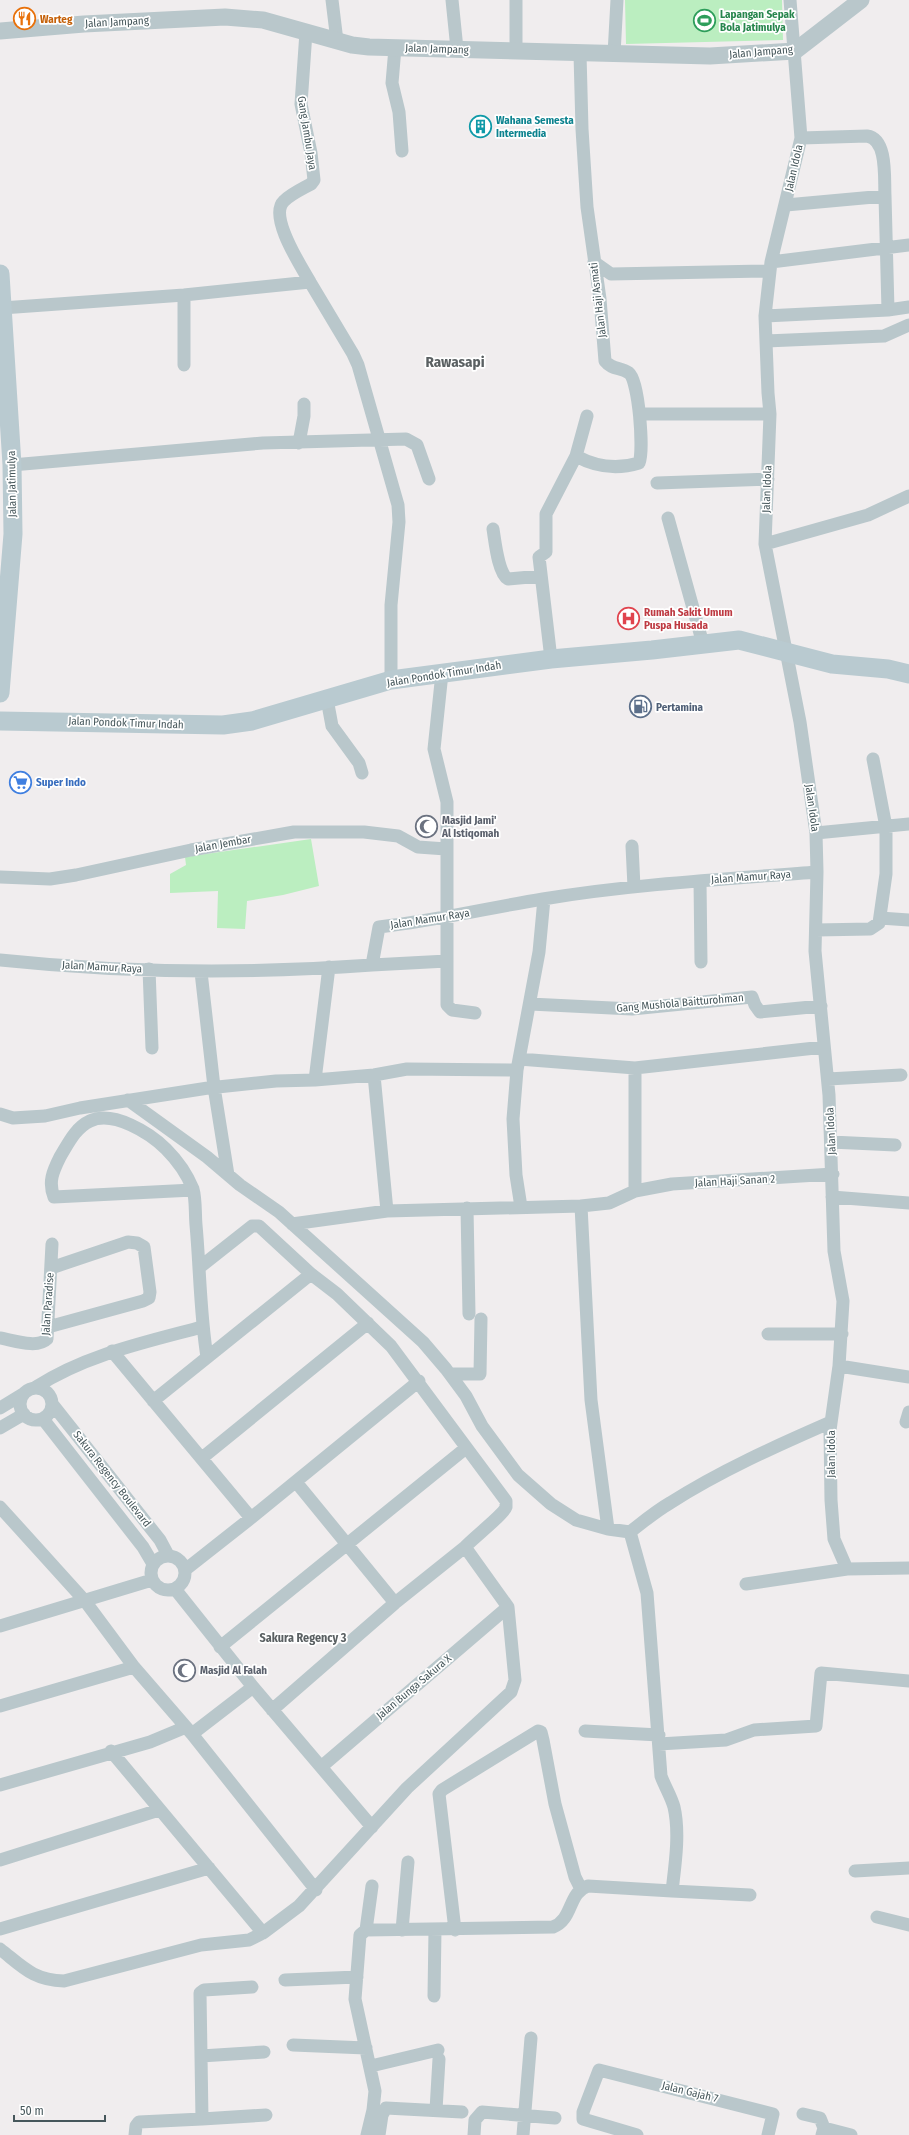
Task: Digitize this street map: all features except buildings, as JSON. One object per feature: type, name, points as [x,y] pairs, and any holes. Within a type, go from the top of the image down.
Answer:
[{"type":"main road","name":"Jalan Jatimulya","points":[[0,274],[5,428],[12,465],[11,563],[0,692]]},
{"type":"main road","name":"Jalan Pondok Timur Indah","points":[[0,721],[223,725],[252,721],[391,680],[551,659],[652,650],[739,640],[832,664],[888,669],[909,674]]},
{"type":"main road","name":"Jalan Pondok Timur Indah","points":[[888,669],[909,667]]},
{"type":"street","points":[[332,0],[337,41]]},
{"type":"street","points":[[452,0],[457,49]]},
{"type":"street","points":[[516,0],[516,52]]},
{"type":"street","points":[[614,54],[617,0]]},
{"type":"street","name":"Jalan Idola","points":[[790,0],[801,138],[770,266],[765,316],[770,414],[765,544],[785,652],[800,722],[816,834],[817,872],[815,951],[828,1079],[833,1174],[832,1197],[834,1252],[843,1301],[839,1366],[831,1422],[831,1500],[834,1539],[847,1569]]},
{"type":"street","name":"Jalan Jampang","points":[[0,31],[84,24],[225,17],[263,20],[352,45],[395,48],[580,54],[710,56],[795,51],[861,0]]},
{"type":"street","name":"Gang Jambu Jaya","points":[[306,32],[301,104],[311,153],[314,180],[284,201],[279,211],[281,225],[287,239],[310,282]]},
{"type":"street","points":[[395,48],[392,82],[399,112],[402,151]]},
{"type":"street","name":"Jalan Haji Asmati","points":[[576,456],[597,466],[628,466],[639,463],[642,456],[640,414],[633,378],[628,372],[610,366],[605,360],[600,299],[587,207],[582,129],[580,54]]},
{"type":"street","points":[[801,138],[867,136],[875,138],[881,146],[885,196],[888,310]]},
{"type":"street","points":[[786,205],[885,196]]},
{"type":"street","points":[[594,262],[611,274],[770,266],[887,247],[909,245]]},
{"type":"street","points":[[2,308],[184,295],[310,282],[353,354],[369,398],[400,513],[391,605],[391,680]]},
{"type":"street","points":[[184,295],[184,365]]},
{"type":"street","points":[[765,316],[888,310],[909,307]]},
{"type":"street","points":[[766,341],[884,336],[909,325]]},
{"type":"street","points":[[298,443],[304,416],[304,404]]},
{"type":"street","points":[[640,414],[770,414]]},
{"type":"street","points":[[551,659],[539,557],[546,552],[546,514],[576,456],[587,416]]},
{"type":"street","points":[[12,465],[263,443],[406,439],[417,445],[429,479]]},
{"type":"street","points":[[657,483],[768,479]]},
{"type":"street","points":[[765,544],[868,515],[909,496]]},
{"type":"street","points":[[668,518],[703,644]]},
{"type":"street","points":[[493,529],[501,571],[504,577],[508,580],[541,576]]},
{"type":"street","points":[[442,673],[434,749],[447,802],[446,850],[448,1007],[452,1010],[475,1013]]},
{"type":"street","points":[[327,699],[332,726],[357,761],[362,773]]},
{"type":"street","points":[[816,930],[870,928],[877,925],[880,918],[886,874],[886,827],[873,759]]},
{"type":"street","points":[[816,834],[909,824]]},
{"type":"street","name":"Jalan Jembar","points":[[0,877],[50,879],[76,875],[191,850],[294,832],[378,834],[398,836],[418,847],[446,850]]},
{"type":"street","points":[[632,846],[634,887]]},
{"type":"street","name":"Jalan Mamur Raya","points":[[0,960],[38,964],[201,972],[372,964],[379,926],[447,918],[544,899],[634,887],[817,872]]},
{"type":"street","points":[[700,881],[701,962]]},
{"type":"street","points":[[521,1207],[516,1175],[513,1119],[518,1065],[539,952],[544,899]]},
{"type":"street","points":[[880,918],[909,920]]},
{"type":"street","points":[[372,964],[447,961]]},
{"type":"street","points":[[315,1080],[329,967]]},
{"type":"street","points":[[149,969],[152,1048]]},
{"type":"street","points":[[201,972],[214,1088],[228,1175]]},
{"type":"street","name":"Gang Mushola Baitturohman","points":[[530,1004],[596,1009],[632,1009],[752,997],[760,1012],[821,1006]]},
{"type":"street","points":[[0,1114],[14,1118],[45,1116],[128,1100],[214,1088],[276,1081],[315,1080],[374,1075],[406,1069],[518,1065],[635,1068],[824,1047]]},
{"type":"street","points":[[635,1068],[636,1190]]},
{"type":"street","points":[[374,1075],[387,1211]]},
{"type":"street","points":[[828,1079],[901,1075]]},
{"type":"street","points":[[128,1100],[228,1175],[275,1208],[389,1309],[423,1342],[450,1374],[466,1396],[482,1426],[518,1475],[565,1515],[576,1520],[608,1529],[630,1532],[669,1503],[699,1486],[783,1443],[831,1422]]},
{"type":"street","points":[[193,1190],[54,1197],[50,1180],[70,1139],[81,1127],[91,1120],[109,1118],[124,1120],[165,1148],[179,1164],[193,1190],[200,1267],[202,1327],[207,1357]]},
{"type":"street","points":[[831,1142],[895,1145]]},
{"type":"street","name":"Jalan Haji Sanan 2","points":[[292,1224],[387,1211],[580,1206],[609,1203],[636,1190],[672,1184],[833,1174]]},
{"type":"street","points":[[832,1197],[909,1203]]},
{"type":"street","points":[[580,1206],[591,1400],[608,1529]]},
{"type":"street","points":[[450,1374],[480,1374],[467,1208]]},
{"type":"street","points":[[200,1267],[252,1226],[259,1226],[311,1274],[337,1294],[391,1346],[419,1381],[466,1448],[506,1501],[506,1507],[465,1547],[395,1603],[272,1710]]},
{"type":"street","points":[[48,1327],[143,1301],[149,1298],[150,1292],[144,1247],[137,1243],[128,1242],[51,1268]]},
{"type":"street","name":"Jalan Paradise","points":[[0,1338],[35,1344],[42,1343],[47,1339],[52,1244]]},
{"type":"street","points":[[153,1401],[311,1274]]},
{"type":"street","points":[[202,1458],[368,1323]]},
{"type":"street","points":[[0,1408],[27,1390],[36,1387],[54,1376],[112,1352],[202,1327]]},
{"type":"street","points":[[768,1334],[842,1334]]},
{"type":"street","points":[[112,1352],[251,1518]]},
{"type":"street","points":[[839,1366],[909,1377]]},
{"type":"street","points":[[185,1570],[296,1482],[419,1381]]},
{"type":"street","points":[[23,1394],[20,1407],[24,1414],[33,1420],[43,1419],[50,1413],[53,1405],[50,1394],[46,1390],[36,1387]]},
{"type":"street","name":"Sakura Regency Boulevard","points":[[53,1405],[156,1534],[168,1555]]},
{"type":"street","points":[[0,1428],[24,1414]]},
{"type":"street","name":"Sakura Regency Boulevard","points":[[43,1419],[143,1548],[153,1564]]},
{"type":"street","points":[[220,1647],[466,1448]]},
{"type":"street","points":[[296,1482],[395,1603]]},
{"type":"street","points":[[0,1507],[85,1602],[134,1667],[189,1730],[316,1890]]},
{"type":"street","points":[[630,1532],[647,1593],[661,1776],[670,1797],[675,1816],[672,1891]]},
{"type":"street","points":[[0,1950],[34,1976],[51,1980],[64,1980],[201,1945],[250,1940],[263,1933],[300,1906],[316,1890],[406,1788],[511,1692],[516,1680],[508,1607],[465,1547]]},
{"type":"street","points":[[168,1555],[181,1560],[185,1570],[185,1580],[175,1589],[161,1589],[152,1580],[150,1573],[153,1564],[162,1557],[168,1555]]},
{"type":"street","points":[[746,1584],[847,1569],[909,1568]]},
{"type":"street","points":[[0,1626],[85,1602],[152,1580]]},
{"type":"street","points":[[175,1589],[252,1687],[372,1827]]},
{"type":"street","name":"Jalan Bunga Sakura X","points":[[321,1767],[508,1607]]},
{"type":"street","points":[[0,1706],[134,1667]]},
{"type":"street","points":[[585,1731],[659,1739],[726,1740],[754,1730],[816,1726],[821,1673],[909,1681]]},
{"type":"street","points":[[0,1785],[189,1730],[252,1687]]},
{"type":"street","points":[[455,1930],[438,1794],[442,1790],[535,1732],[541,1732],[558,1812],[575,1877],[581,1889]]},
{"type":"street","points":[[111,1752],[263,1933]]},
{"type":"street","points":[[0,1860],[159,1810]]},
{"type":"street","points":[[855,1871],[909,1867],[909,1856]]},
{"type":"street","points":[[402,1930],[408,1862]]},
{"type":"street","points":[[0,1929],[209,1868]]},
{"type":"street","points":[[366,1930],[372,1886]]},
{"type":"street","points":[[366,2135],[375,2100],[371,2066],[355,1999],[360,1935],[366,1930],[455,1930],[553,1927],[564,1920],[573,1900],[581,1889],[588,1886],[603,1886],[635,1890],[750,1895]]},
{"type":"street","points":[[876,1917],[909,1925]]},
{"type":"street","points":[[434,1996],[435,1930]]},
{"type":"street","points":[[285,1980],[357,1977]]},
{"type":"street","points":[[202,2119],[199,2006],[201,1992],[204,1990],[252,1988]]},
{"type":"street","points":[[523,2135],[531,2038]]},
{"type":"street","points":[[293,2045],[366,2048]]},
{"type":"street","points":[[201,2056],[264,2052]]},
{"type":"street","points":[[371,2066],[438,2055],[436,2110]]},
{"type":"street","name":"Jalan Gajah 7","points":[[637,2135],[583,2119],[583,2112],[598,2071],[606,2071],[773,2114],[768,2135]]},
{"type":"street","points":[[379,2135],[382,2115],[386,2108],[462,2112]]},
{"type":"street","points":[[474,2135],[475,2120],[482,2112],[555,2118]]},
{"type":"street","points":[[803,2114],[820,2118],[823,2132],[851,2135]]},
{"type":"street","points":[[134,2135],[136,2126],[140,2122],[266,2115]]},
{"type":"green space","name":"Lapangan Sepak Bola Jatimulya","points":[[625,0],[782,0],[783,40],[626,44]]},
{"type":"green space","points":[[311,839],[319,886],[283,895],[247,901],[245,929],[217,928],[218,891],[170,893],[170,874],[186,865],[185,857]]},
{"type":"place","name":"Warteg","points":[[24,19]]},
{"type":"place","name":"Lapangan Sepak Bola Jatimulya","points":[[704,20]]},
{"type":"place","name":"Wahana Semesta Intermedia","points":[[481,126]]},
{"type":"place","name":"Rumah Sakit Umum Puspa Husada","points":[[628,618]]},
{"type":"place","name":"Pertamina","points":[[641,707]]},
{"type":"place","name":"Super Indo","points":[[21,782]]},
{"type":"place","name":"Masjid Jami' Al Istiqomah","points":[[427,826]]},
{"type":"place","name":"Masjid Al Falah","points":[[185,1670]]},
{"type":"district","name":"Rawasapi","points":[[455,362]]},
{"type":"district","name":"Sakura Regency 3","points":[[303,1638]]}]
